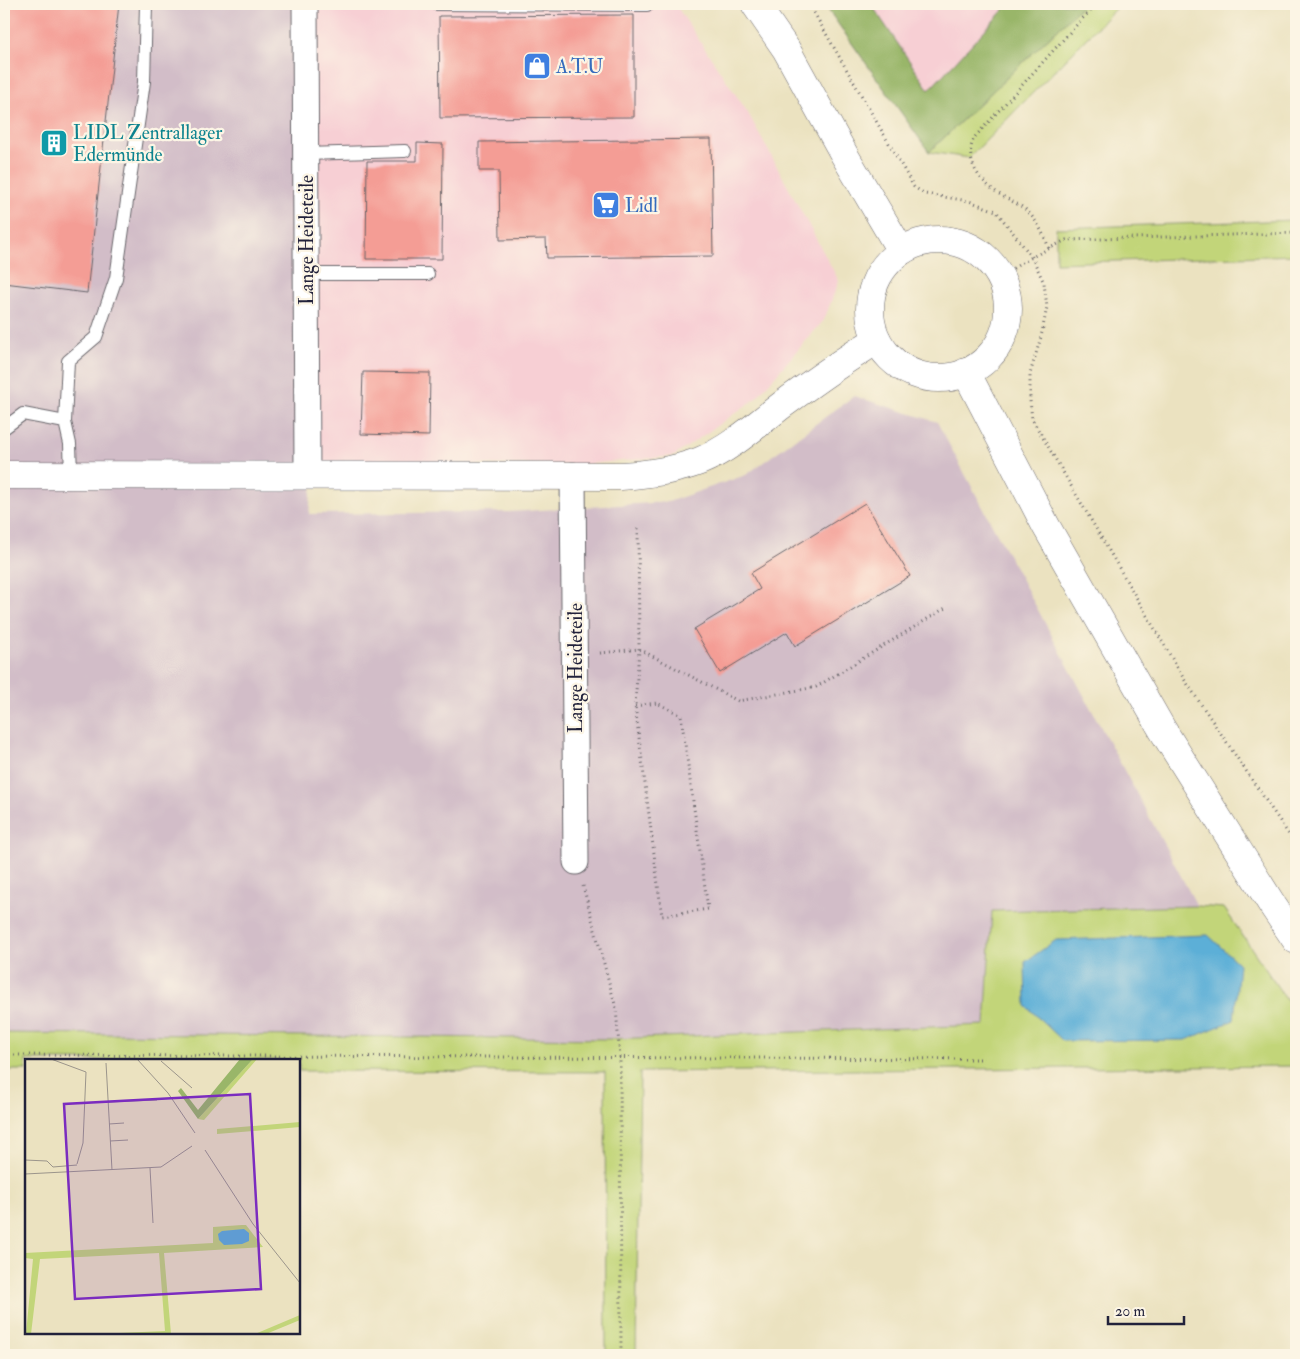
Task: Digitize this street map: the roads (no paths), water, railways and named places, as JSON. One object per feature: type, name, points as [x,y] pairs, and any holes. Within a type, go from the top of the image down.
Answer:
[{"type":"main road","points":[[755,4],[786,49],[845,156],[901,251]]},
{"type":"main road","points":[[932,241],[948,241],[964,245],[978,252],[1000,276],[1008,304],[1004,332],[990,356],[979,365],[966,372],[944,378],[922,376],[908,371],[885,353],[877,340],[872,326],[869,312],[870,298],[874,284],[886,266],[901,251],[916,244],[932,241]]},
{"type":"main road","points":[[4,475],[648,474],[675,469],[701,460],[725,448],[812,382],[877,340]]},
{"type":"main road","points":[[966,372],[1046,526],[1162,729],[1267,898],[1296,940]]},
{"type":"street","name":"Lange Heideteile","points":[[306,4],[307,476]]},
{"type":"street","name":"Lange Heideteile","points":[[573,475],[576,862]]},
{"type":"lane","points":[[71,476],[70,444],[65,422],[68,361],[96,338],[116,278],[144,82],[146,4]]},
{"type":"lane","points":[[436,4],[647,6]]},
{"type":"lane","points":[[306,154],[405,151]]},
{"type":"lane","points":[[306,274],[428,274]]},
{"type":"lane","points":[[4,428],[23,414],[65,422]]},
{"type":"water","points":[[1208,935],[1239,964],[1234,1020],[1186,1040],[1063,1041],[1026,1006],[1025,962],[1056,940]]},
{"type":"place","name":"A.T.U","points":[[537,66]]},
{"type":"place","name":"LIDL Zentrallager Edermünde","points":[[54,143]]},
{"type":"place","name":"Lidl","points":[[606,205]]}]
